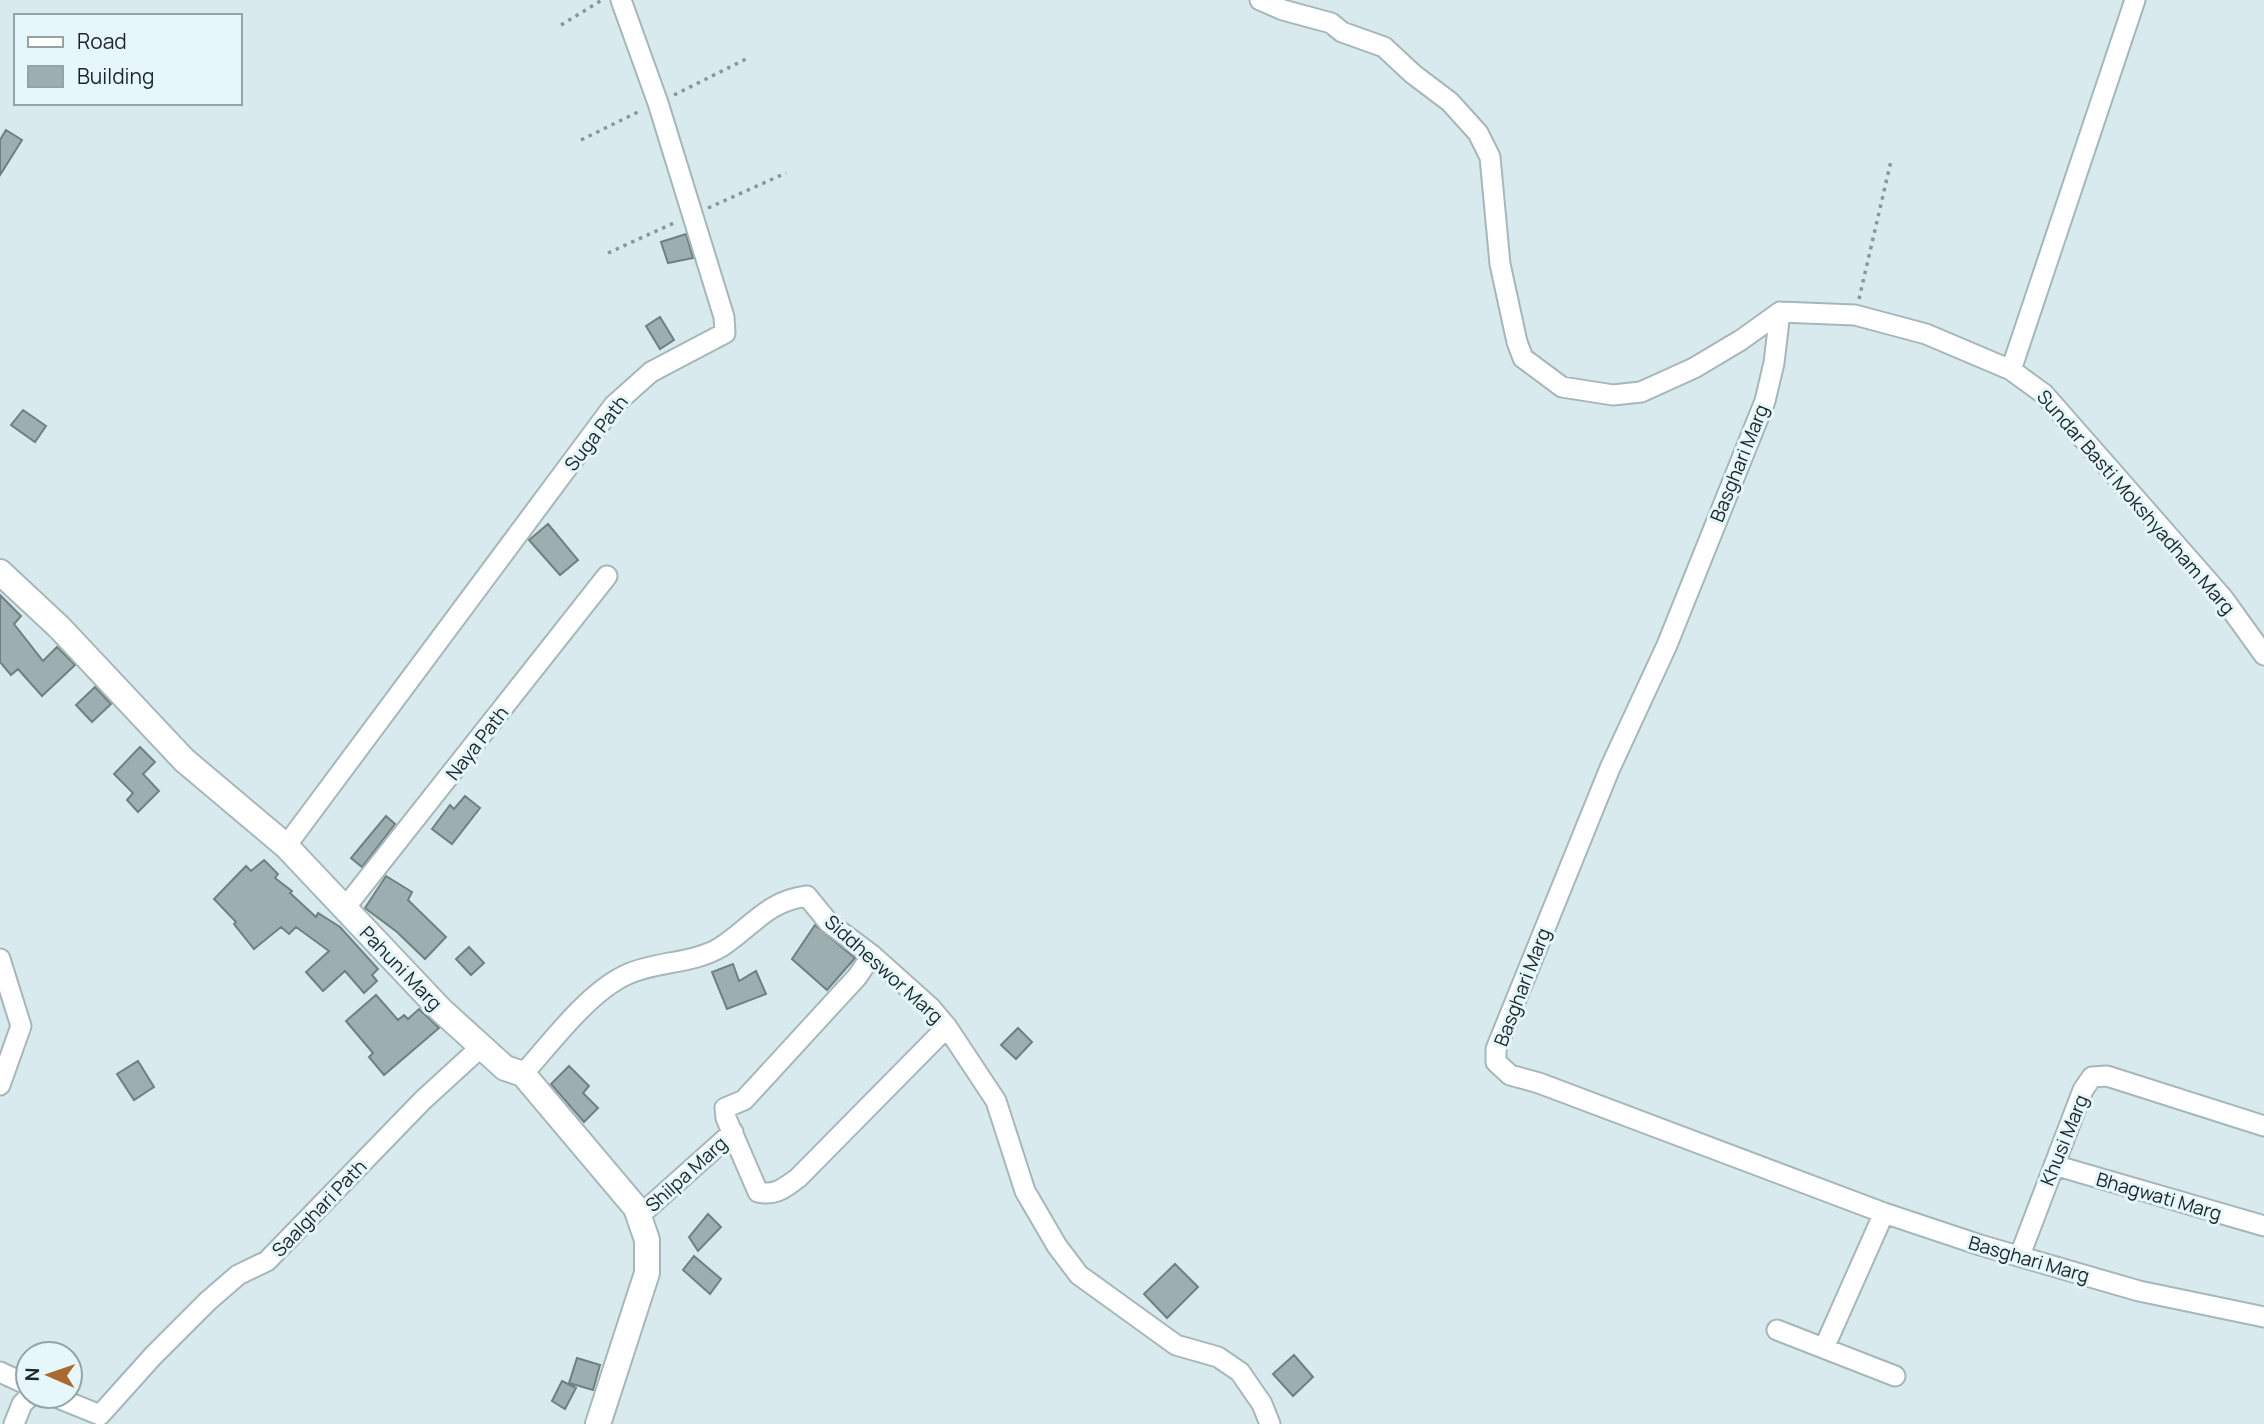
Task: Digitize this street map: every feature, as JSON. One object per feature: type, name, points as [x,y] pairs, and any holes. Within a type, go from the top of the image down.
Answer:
[{"type":"street","name":"Suga Path","points":[[286,846],[614,405],[651,372],[725,333],[724,317],[658,103],[621,0]]},
{"type":"street","points":[[1260,0],[1283,10],[1331,23],[1342,32],[1384,47],[1413,74],[1450,102],[1478,133],[1490,157],[1500,264],[1517,342],[1524,358],[1562,387],[1614,395],[1641,392],[1706,361],[1780,312]]},
{"type":"street","points":[[2011,370],[2135,0]]},
{"type":"street","name":"Sundar Basti Mokshyadham Marg","points":[[1780,312],[1855,315],[1926,334],[2011,370],[2044,394],[2088,447],[2140,501],[2223,598],[2264,655]]},
{"type":"street","name":"Basghari Marg","points":[[1780,312],[1774,363],[1765,401],[1667,645],[1610,768],[1526,969],[1496,1049],[1496,1062],[1510,1075],[1728,1152],[1884,1213],[1980,1245],[2139,1292],[2264,1317]]},
{"type":"street","name":"Pahuni Marg","points":[[0,572],[59,627],[184,760],[286,846],[344,909],[481,1047],[505,1068],[523,1074],[636,1208],[647,1240],[647,1273],[598,1424]]},
{"type":"street","name":"Naya Path","points":[[344,909],[607,576]]},
{"type":"street","name":"Siddheswor Marg","points":[[523,1074],[608,986],[643,968],[701,956],[719,948],[786,899],[807,896],[829,923],[873,955],[930,1007],[947,1027],[996,1101],[1025,1191],[1057,1246],[1079,1275],[1176,1345],[1218,1357],[1240,1372],[1262,1404],[1270,1424]]},
{"type":"street","points":[[873,955],[857,977],[744,1100],[725,1108],[758,1192],[769,1194],[781,1191],[798,1178],[947,1027]]},
{"type":"street","points":[[0,959],[21,1026],[0,1085]]},
{"type":"street","name":"Saalghari Path","points":[[84,1409],[100,1415],[153,1356],[208,1301],[238,1275],[267,1261],[424,1100],[481,1047]]},
{"type":"street","name":"Khusi Marg","points":[[2020,1255],[2083,1090],[2092,1077],[2108,1076],[2264,1126]]},
{"type":"street","name":"Shilpa Marg","points":[[639,1216],[733,1132]]},
{"type":"street","name":"Bhagwati Marg","points":[[2054,1165],[2264,1226]]},
{"type":"street","points":[[1824,1349],[1884,1213]]},
{"type":"street","points":[[1777,1330],[1895,1376]]},
{"type":"path","points":[[561,25],[603,0]]},
{"type":"path","points":[[1855,315],[1891,161]]},
{"type":"building","points":[[6,130],[22,140],[0,175],[0,140]]},
{"type":"building","points":[[686,234],[693,258],[668,263],[661,242]]},
{"type":"building","points":[[660,317],[674,340],[660,349],[646,326]]},
{"type":"building","points":[[23,410],[46,426],[35,442],[11,425]]},
{"type":"building","points":[[548,524],[578,560],[560,575],[529,540]]},
{"type":"building","points":[[0,595],[21,616],[14,624],[43,661],[57,647],[75,665],[42,696],[18,669],[11,675],[0,662]]},
{"type":"building","points":[[95,687],[111,704],[92,722],[76,705]]},
{"type":"building","points":[[140,747],[155,762],[143,774],[159,791],[138,812],[127,800],[133,793],[114,774]]},
{"type":"building","points":[[465,796],[480,808],[452,844],[432,829],[450,805],[454,809]]},
{"type":"building","points":[[386,816],[395,824],[362,867],[351,858]]},
{"type":"building","points":[[264,860],[278,874],[275,878],[292,891],[290,893],[316,917],[318,913],[340,927],[378,969],[372,975],[377,981],[364,993],[345,971],[323,991],[306,972],[329,951],[296,927],[289,934],[281,927],[254,949],[234,924],[236,922],[214,899],[246,866],[251,871]]},
{"type":"building","points":[[386,876],[412,892],[408,900],[446,937],[425,959],[397,932],[365,908]]},
{"type":"building","points":[[815,925],[855,958],[827,990],[792,959]]},
{"type":"building","points":[[469,947],[484,963],[471,975],[456,959]]},
{"type":"building","points":[[733,964],[739,981],[756,971],[766,994],[727,1009],[712,972]]},
{"type":"building","points":[[376,995],[398,1020],[404,1015],[408,1019],[419,1009],[439,1028],[384,1075],[369,1057],[373,1053],[346,1021]]},
{"type":"building","points":[[1018,1028],[1032,1042],[1016,1059],[1001,1045]]},
{"type":"building","points":[[138,1061],[154,1087],[134,1100],[117,1074]]},
{"type":"building","points":[[569,1066],[589,1086],[583,1093],[598,1108],[584,1122],[551,1084]]},
{"type":"building","points":[[708,1214],[721,1227],[698,1251],[689,1237]]},
{"type":"building","points":[[694,1256],[721,1279],[710,1294],[683,1270]]},
{"type":"building","points":[[1175,1264],[1198,1287],[1167,1318],[1144,1294]]},
{"type":"building","points":[[1294,1355],[1313,1377],[1293,1396],[1273,1374]]},
{"type":"building","points":[[577,1358],[600,1365],[593,1390],[569,1383]]},
{"type":"building","points":[[562,1381],[576,1388],[565,1409],[552,1401]]}]
